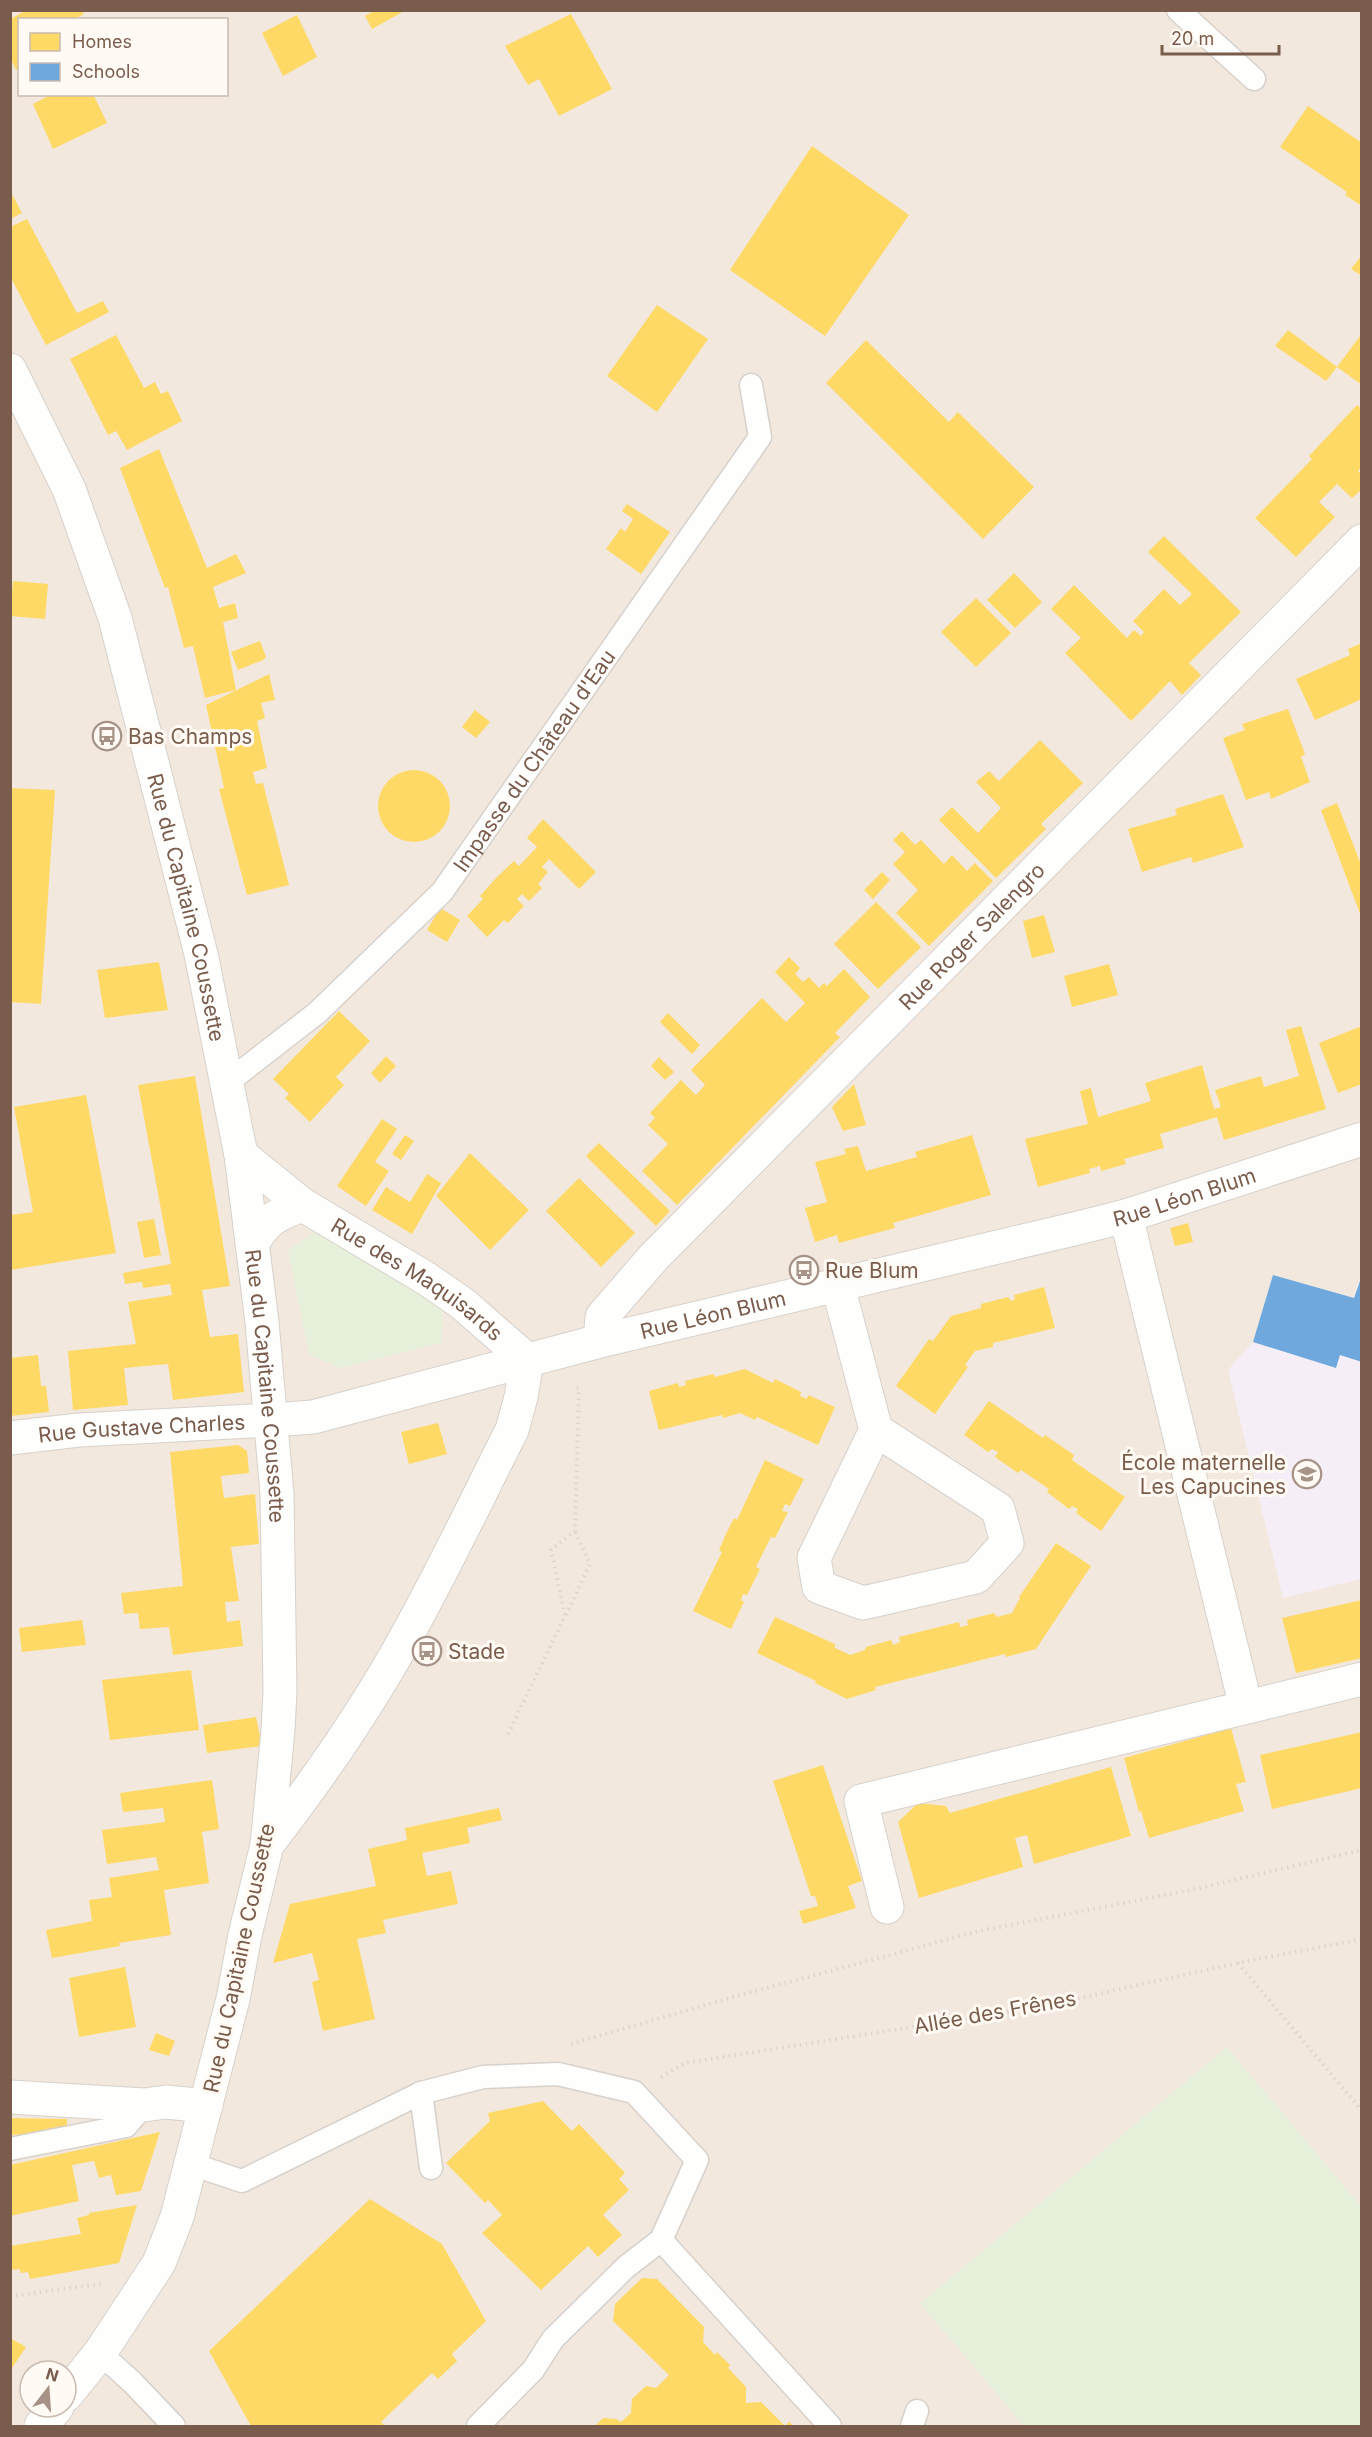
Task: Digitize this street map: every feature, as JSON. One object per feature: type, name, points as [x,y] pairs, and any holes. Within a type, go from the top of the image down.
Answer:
[{"type":"street","name":"Rue du Capitaine Coussette","points":[[10,370],[69,489],[115,618],[201,954],[241,1155],[272,1420],[277,1494],[280,1692],[267,1845],[206,2106],[177,2217],[159,2263],[141,2287],[100,2353],[78,2380]]},
{"type":"street","name":"Rue Roger Salengro","points":[[600,1341],[602,1317],[653,1258],[1362,542]]},
{"type":"street","name":"Rue Léon Blum","points":[[272,1420],[313,1417],[600,1341],[1126,1216],[1362,1140]]},
{"type":"street","name":"Rue des Maquisards","points":[[241,1155],[303,1205],[427,1279],[463,1304],[527,1360]]},
{"type":"street","points":[[252,1244],[262,1227],[278,1213],[303,1205]]},
{"type":"street","points":[[1126,1216],[1246,1707]]},
{"type":"street","points":[[838,1286],[876,1430],[814,1558],[819,1587],[863,1603],[976,1577],[1008,1543],[998,1509],[876,1430]]},
{"type":"street","points":[[267,1845],[302,1799],[361,1713],[407,1636],[512,1430],[521,1397],[527,1360]]},
{"type":"street","name":"Rue Gustave Charles","points":[[10,1438],[79,1430],[272,1420]]},
{"type":"street","points":[[887,1907],[861,1801],[1362,1679]]},
{"type":"street","points":[[10,2097],[144,2105],[166,2102],[206,2106]]},
{"type":"lane","points":[[1178,10],[1254,79]]},
{"type":"lane","name":"Impasse du Château d'Eau","points":[[228,1082],[318,1012],[442,892],[760,437],[751,385]]},
{"type":"lane","points":[[191,2164],[242,2181],[421,2093],[483,2077],[558,2074],[634,2092],[697,2160],[660,2240],[626,2267],[553,2339],[533,2370],[478,2427]]},
{"type":"lane","points":[[421,2093],[431,2168]]},
{"type":"lane","points":[[10,2149],[126,2126],[144,2105]]},
{"type":"lane","points":[[660,2240],[830,2427]]},
{"type":"lane","points":[[100,2353],[133,2383],[174,2427]]},
{"type":"path","points":[[508,1734],[590,1564],[575,1532],[579,1389],[527,1360]]},
{"type":"path","points":[[565,1616],[551,1550],[575,1532]]},
{"type":"path","points":[[567,2046],[733,1997],[979,1932],[1191,1890],[1362,1850]]},
{"type":"path","name":"Allée des Frênes","points":[[634,2092],[685,2063],[1039,2007],[1238,1963],[1362,1939]]},
{"type":"path","points":[[1238,1963],[1362,2111]]},
{"type":"path","points":[[10,2296],[107,2283],[141,2287]]},
{"type":"shaded area","points":[[11,11],[1361,11],[1361,2426],[11,2426]]},
{"type":"shaded area","name":"École maternelle Les Capucines","points":[[1273,1275],[1353,1298],[1361,1275],[1361,1579],[1283,1598],[1228,1370],[1253,1342]]},
{"type":"green space","points":[[317,1230],[444,1305],[441,1343],[340,1368],[309,1354],[288,1251]]},
{"type":"green space","points":[[1227,2047],[1361,2206],[1361,2426],[1024,2426],[920,2303]]},
{"type":"building: Homes","points":[[27,10],[82,10],[84,14],[77,18],[18,18],[18,70],[16,70],[10,57],[10,19]]},
{"type":"building: Homes","points":[[376,10],[406,10],[372,29],[365,16]]},
{"type":"building: Homes","points":[[571,14],[612,89],[559,116],[539,79],[528,85],[505,46]]},
{"type":"building: Homes","points":[[297,15],[317,57],[283,76],[262,33]]},
{"type":"building: Homes","points":[[48,96],[94,96],[107,123],[53,149],[33,104]]},
{"type":"building: Homes","points":[[1308,106],[1362,143],[1362,206],[1345,195],[1347,192],[1280,147]]},
{"type":"building: Homes","points":[[812,146],[909,215],[825,336],[730,270]]},
{"type":"building: Homes","points":[[12,194],[22,213],[10,219],[10,195]]},
{"type":"building: Homes","points":[[27,219],[77,313],[103,301],[109,312],[46,345],[10,276],[10,227]]},
{"type":"building: Homes","points":[[1362,255],[1362,276],[1351,269]]},
{"type":"building: Homes","points":[[657,305],[708,339],[657,412],[607,376]]},
{"type":"building: Homes","points":[[1288,330],[1337,367],[1326,381],[1275,346]]},
{"type":"building: Homes","points":[[116,335],[144,388],[155,382],[161,394],[168,391],[182,421],[127,450],[116,431],[108,435],[70,359]]},
{"type":"building: Homes","points":[[1360,336],[1362,338],[1362,385],[1337,367]]},
{"type":"building: Homes","points":[[866,340],[949,422],[958,412],[1034,487],[983,539],[826,383]]},
{"type":"building: Homes","points":[[1357,405],[1362,409],[1362,467],[1358,471],[1362,475],[1362,489],[1352,498],[1337,484],[1319,502],[1335,517],[1296,557],[1255,518],[1312,459],[1309,456]]},
{"type":"building: Homes","points":[[159,449],[207,568],[236,554],[246,573],[213,587],[219,608],[235,603],[238,618],[223,622],[236,690],[205,698],[193,646],[184,648],[168,587],[165,588],[120,468]]},
{"type":"building: Homes","points":[[627,504],[670,532],[641,574],[606,549],[621,528],[625,532],[633,519],[622,511]]},
{"type":"building: Homes","points":[[1164,536],[1241,612],[1189,663],[1201,675],[1182,695],[1170,681],[1131,721],[1065,653],[1081,638],[1051,609],[1074,585],[1127,638],[1134,630],[1141,636],[1144,632],[1133,621],[1164,589],[1180,605],[1192,594],[1148,552]]},
{"type":"building: Homes","points":[[1014,573],[1042,602],[1015,628],[987,600]]},
{"type":"building: Homes","points":[[13,581],[48,584],[45,619],[10,616]]},
{"type":"building: Homes","points":[[976,598],[1011,633],[976,667],[941,632]]},
{"type":"building: Homes","points":[[260,641],[266,657],[238,670],[231,652]]},
{"type":"building: Homes","points":[[1362,643],[1362,699],[1315,720],[1296,679],[1350,655],[1348,649]]},
{"type":"building: Homes","points":[[269,674],[275,700],[261,703],[265,718],[257,721],[267,768],[253,772],[256,784],[263,783],[289,885],[247,895],[219,789],[224,788],[206,705]]},
{"type":"building: Homes","points":[[1288,709],[1305,754],[1301,757],[1310,782],[1271,799],[1269,792],[1246,800],[1223,738],[1245,730],[1242,724]]},
{"type":"building: Homes","points":[[475,710],[490,722],[476,738],[462,727]]},
{"type":"building: Homes","points":[[1040,740],[1083,783],[1041,824],[1046,829],[996,878],[939,820],[952,807],[978,833],[1001,808],[976,782],[989,771],[999,781]]},
{"type":"building: Homes","points":[[414,770],[434,776],[444,786],[450,806],[444,826],[434,836],[414,842],[394,836],[384,826],[378,806],[384,786],[394,776]]},
{"type":"building: Homes","points":[[10,788],[55,790],[41,1004],[10,1002]]},
{"type":"building: Homes","points":[[1223,794],[1244,847],[1193,863],[1191,857],[1142,872],[1128,829],[1177,815],[1175,809]]},
{"type":"building: Homes","points":[[1337,803],[1362,867],[1362,919],[1321,810]]},
{"type":"building: Homes","points":[[543,819],[596,872],[579,889],[549,859],[542,867],[548,872],[538,884],[542,888],[529,901],[522,894],[517,899],[524,906],[508,923],[504,920],[487,937],[467,916],[483,899],[480,896],[496,878],[514,861],[519,866],[537,847],[527,838]]},
{"type":"building: Homes","points":[[902,831],[915,845],[921,840],[944,864],[952,855],[967,871],[975,863],[993,881],[929,946],[896,913],[918,890],[893,864],[905,852],[893,840]]},
{"type":"building: Homes","points":[[882,872],[890,880],[873,899],[864,890]]},
{"type":"building: Homes","points":[[876,902],[921,947],[878,989],[834,944]]},
{"type":"building: Homes","points":[[440,908],[460,920],[447,942],[427,930]]},
{"type":"building: Homes","points":[[1044,915],[1055,952],[1032,958],[1023,921]]},
{"type":"building: Homes","points":[[789,957],[800,968],[795,974],[803,982],[809,977],[819,988],[824,983],[827,986],[844,969],[870,997],[835,1033],[840,1037],[677,1205],[642,1171],[668,1144],[648,1125],[655,1118],[650,1113],[681,1080],[696,1095],[705,1085],[691,1070],[762,998],[786,1022],[805,1003],[775,972]]},
{"type":"building: Homes","points":[[159,962],[168,1010],[105,1018],[97,970]]},
{"type":"building: Homes","points":[[1109,964],[1118,995],[1072,1007],[1064,976]]},
{"type":"building: Homes","points":[[339,1011],[370,1041],[336,1077],[344,1085],[310,1122],[285,1098],[289,1094],[273,1079]]},
{"type":"building: Homes","points":[[668,1013],[700,1045],[692,1054],[660,1022]]},
{"type":"building: Homes","points":[[1301,1026],[1326,1109],[1224,1140],[1217,1117],[1160,1134],[1164,1148],[1124,1159],[1126,1164],[1101,1171],[1100,1166],[1089,1169],[1090,1173],[1038,1187],[1025,1139],[1088,1124],[1080,1091],[1091,1088],[1098,1117],[1151,1101],[1145,1083],[1202,1065],[1214,1109],[1221,1107],[1215,1090],[1261,1076],[1264,1087],[1299,1076],[1286,1030]]},
{"type":"building: Homes","points":[[1362,1026],[1362,1084],[1338,1093],[1319,1043]]},
{"type":"building: Homes","points":[[386,1056],[396,1066],[380,1083],[371,1073]]},
{"type":"building: Homes","points":[[659,1057],[674,1072],[665,1080],[651,1066]]},
{"type":"building: Homes","points":[[195,1076],[230,1286],[202,1290],[210,1337],[238,1334],[244,1392],[173,1400],[168,1364],[124,1368],[128,1405],[73,1410],[68,1351],[136,1344],[128,1302],[172,1295],[170,1284],[143,1288],[142,1282],[125,1284],[123,1273],[171,1264],[138,1085]]},
{"type":"building: Homes","points":[[854,1084],[866,1125],[843,1131],[832,1107]]},
{"type":"building: Homes","points":[[86,1095],[116,1253],[10,1270],[10,1215],[33,1212],[14,1107]]},
{"type":"building: Homes","points":[[382,1119],[397,1129],[375,1162],[389,1171],[366,1206],[337,1186]]},
{"type":"building: Homes","points":[[405,1135],[414,1141],[401,1160],[392,1154]]},
{"type":"building: Homes","points":[[972,1135],[991,1195],[893,1223],[895,1228],[839,1243],[837,1235],[815,1242],[805,1208],[827,1202],[815,1162],[846,1154],[844,1149],[858,1146],[866,1171],[917,1157],[915,1152]]},
{"type":"building: Homes","points":[[599,1143],[670,1211],[656,1226],[586,1156]]},
{"type":"building: Homes","points":[[470,1153],[529,1210],[490,1250],[436,1196]]},
{"type":"building: Homes","points":[[427,1174],[441,1183],[412,1234],[372,1210],[386,1187],[410,1202]]},
{"type":"building: Homes","points":[[579,1178],[635,1233],[601,1267],[546,1211]]},
{"type":"building: Homes","points":[[154,1219],[161,1255],[144,1258],[137,1222]]},
{"type":"building: Homes","points":[[1188,1223],[1193,1242],[1175,1246],[1170,1228]]},
{"type":"building: Homes","points":[[1044,1287],[1055,1328],[993,1343],[993,1347],[975,1351],[965,1365],[968,1367],[935,1414],[896,1386],[929,1339],[933,1341],[951,1316],[981,1308],[981,1304],[1008,1297],[1011,1301],[1015,1299],[1014,1295]]},
{"type":"building: Homes","points":[[38,1355],[41,1386],[46,1386],[49,1412],[10,1416],[10,1358]]},
{"type":"building: Homes","points":[[745,1369],[773,1383],[775,1379],[801,1392],[800,1396],[807,1399],[808,1395],[835,1407],[818,1445],[757,1417],[755,1420],[740,1413],[659,1430],[649,1391],[678,1383],[679,1387],[686,1385],[685,1381],[713,1374],[715,1377]]},
{"type":"building: Homes","points":[[989,1401],[1043,1438],[1045,1435],[1074,1455],[1072,1460],[1125,1497],[1101,1531],[1076,1513],[1078,1509],[1072,1506],[1069,1509],[1047,1492],[1049,1489],[1021,1470],[1018,1473],[995,1457],[998,1452],[992,1449],[988,1452],[964,1435]]},
{"type":"building: Homes","points":[[438,1423],[447,1454],[409,1464],[401,1432]]},
{"type":"building: Homes","points":[[238,1445],[247,1451],[249,1473],[221,1476],[224,1498],[255,1494],[259,1544],[231,1547],[239,1601],[225,1602],[227,1622],[240,1620],[243,1646],[173,1655],[169,1627],[140,1629],[138,1613],[124,1614],[121,1593],[183,1586],[170,1452]]},
{"type":"building: Homes","points":[[765,1460],[804,1479],[790,1506],[785,1504],[782,1511],[788,1512],[775,1538],[771,1537],[756,1567],[760,1569],[747,1595],[743,1594],[741,1600],[744,1602],[731,1629],[693,1611],[722,1552],[719,1550],[726,1534],[734,1518],[737,1520]]},
{"type":"building: Homes","points":[[1056,1543],[1091,1566],[1036,1649],[1006,1657],[1005,1654],[875,1687],[876,1690],[847,1699],[815,1683],[816,1681],[757,1653],[775,1617],[835,1644],[835,1648],[850,1655],[865,1650],[866,1647],[891,1640],[893,1645],[900,1642],[899,1637],[959,1622],[960,1627],[968,1625],[967,1620],[994,1613],[997,1617],[1012,1613],[1019,1597]]},
{"type":"building: Homes","points":[[1362,1600],[1362,1658],[1296,1673],[1282,1618]]},
{"type":"building: Homes","points":[[82,1620],[86,1645],[22,1652],[19,1628]]},
{"type":"building: Homes","points":[[191,1670],[199,1730],[110,1740],[102,1680]]},
{"type":"building: Homes","points":[[256,1717],[262,1746],[207,1753],[203,1725]]},
{"type":"building: Homes","points":[[1231,1728],[1246,1782],[1236,1784],[1244,1811],[1149,1838],[1124,1758]]},
{"type":"building: Homes","points":[[1362,1732],[1362,1788],[1272,1809],[1260,1755]]},
{"type":"building: Homes","points":[[823,1765],[862,1881],[848,1886],[856,1908],[803,1924],[799,1911],[818,1906],[815,1896],[811,1896],[773,1781]]},
{"type":"building: Homes","points":[[1111,1767],[1131,1836],[1034,1864],[1027,1835],[1015,1838],[1023,1867],[919,1898],[898,1822],[918,1803],[946,1806],[950,1813]]},
{"type":"building: Homes","points":[[212,1780],[219,1829],[202,1832],[209,1883],[164,1890],[171,1935],[119,1943],[120,1946],[52,1958],[46,1930],[92,1921],[89,1900],[112,1897],[109,1878],[159,1870],[156,1857],[107,1864],[102,1830],[165,1822],[163,1808],[123,1812],[120,1793]]},
{"type":"building: Homes","points":[[499,1808],[502,1820],[467,1828],[470,1843],[422,1853],[427,1876],[451,1871],[458,1904],[383,1920],[386,1933],[357,1939],[375,2019],[323,2031],[312,1982],[319,1980],[312,1953],[273,1963],[290,1904],[376,1886],[368,1849],[407,1840],[405,1828]]},
{"type":"building: Homes","points":[[125,1967],[136,2027],[79,2037],[69,1978]]},
{"type":"building: Homes","points":[[156,2033],[175,2041],[169,2056],[149,2050]]},
{"type":"building: Homes","points":[[543,2101],[572,2131],[579,2124],[625,2173],[619,2179],[629,2190],[603,2215],[622,2235],[598,2257],[588,2246],[541,2290],[482,2233],[502,2215],[488,2200],[485,2203],[446,2163],[490,2121],[488,2113]]},
{"type":"building: Homes","points":[[10,2118],[67,2119],[67,2133],[10,2135]]},
{"type":"building: Homes","points":[[160,2132],[141,2191],[116,2195],[111,2175],[99,2178],[94,2161],[72,2165],[79,2201],[10,2216],[10,2165]]},
{"type":"building: Homes","points":[[370,2199],[442,2244],[486,2321],[452,2354],[457,2361],[438,2379],[432,2373],[381,2422],[385,2426],[251,2426],[209,2351]]},
{"type":"building: Homes","points":[[137,2205],[119,2263],[30,2279],[28,2272],[20,2273],[20,2269],[10,2270],[10,2246],[81,2234],[77,2218],[89,2215],[89,2213]]},
{"type":"building: Homes","points":[[642,2278],[657,2279],[704,2327],[703,2342],[715,2355],[717,2352],[730,2365],[728,2368],[746,2387],[746,2403],[761,2402],[785,2426],[595,2426],[603,2418],[616,2419],[621,2422],[631,2413],[632,2399],[646,2386],[656,2388],[669,2375],[613,2321],[615,2304]]},
{"type":"building: Homes","points":[[10,2338],[26,2347],[10,2371]]},
{"type":"building: Schools","points":[[1273,1275],[1354,1298],[1362,1275],[1362,1362],[1340,1355],[1336,1368],[1253,1342]]},
{"type":"place","name":"Bas Champs","points":[[107,736]]},
{"type":"place","name":"Rue Blum","points":[[804,1270]]},
{"type":"place","name":"École maternelle Les Capucines","points":[[1307,1474]]},
{"type":"place","name":"Stade","points":[[427,1651]]}]
